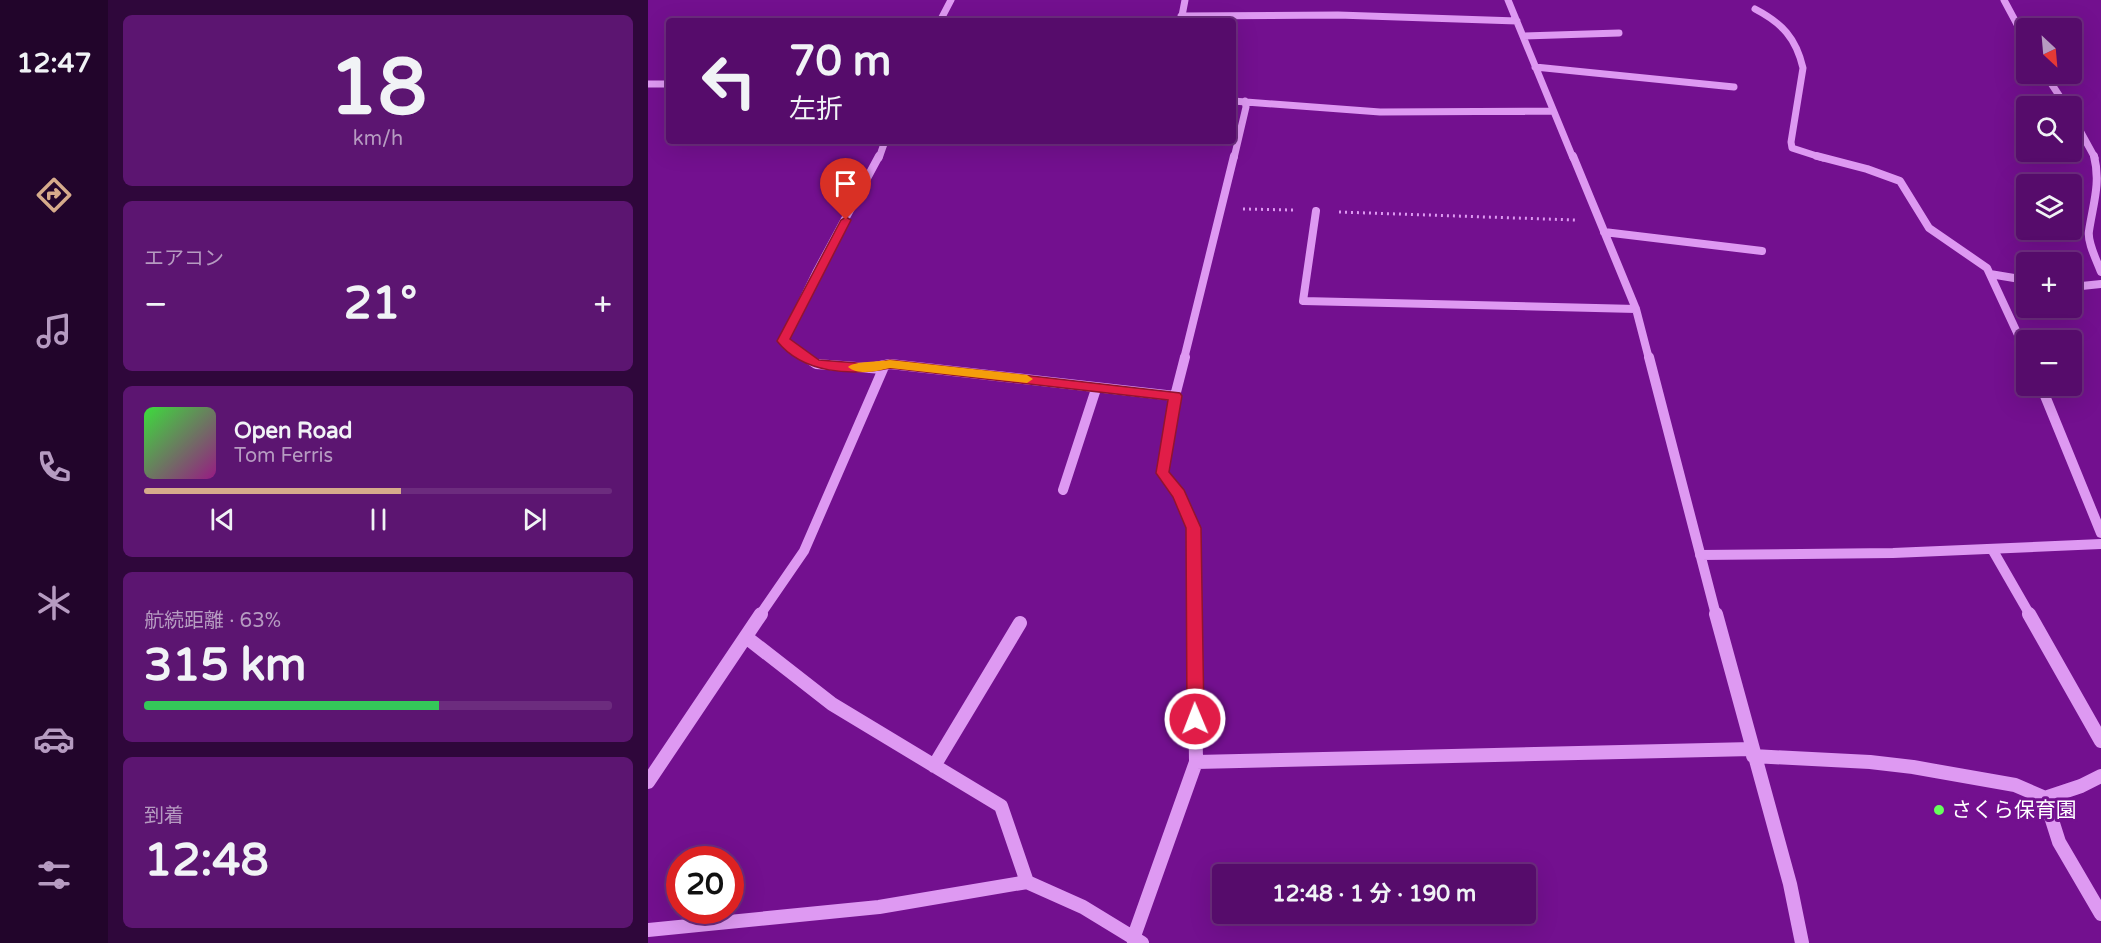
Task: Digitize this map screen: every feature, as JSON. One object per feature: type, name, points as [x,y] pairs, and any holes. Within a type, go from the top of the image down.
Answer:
[{"type":"street","points":[[942,18],[951,0]]},
{"type":"street","points":[[1181,18],[1185,0]]},
{"type":"street","points":[[1508,0],[1636,309],[1752,752],[1790,884],[1802,943]]},
{"type":"street","points":[[2004,0],[2016,22]]},
{"type":"street","points":[[1755,9],[1784,26],[1798,48],[1803,68],[1791,142],[1792,148],[1867,169],[1900,181],[1929,228],[1982,263],[1990,274],[2016,330]]},
{"type":"street","points":[[1220,18],[1338,15],[1517,21]]},
{"type":"street","points":[[1523,36],[1619,33]]},
{"type":"street","points":[[1535,67],[1734,87]]},
{"type":"street","points":[[648,84],[666,84]]},
{"type":"street","points":[[1239,101],[1380,112],[1553,111]]},
{"type":"street","points":[[648,930],[879,907],[1027,882],[1083,907],[1137,941],[1196,762],[1193,528],[1179,494],[1162,473],[1175,396],[1246,107],[1239,101]]},
{"type":"street","points":[[2082,134],[2100,167],[2100,194],[2088,233],[2101,272]]},
{"type":"street","points":[[648,782],[804,551],[882,369],[816,364],[783,341],[816,273],[875,167],[884,144]]},
{"type":"street","points":[[1316,211],[1303,301],[1636,309]]},
{"type":"street","points":[[1604,232],[1762,251]]},
{"type":"street","points":[[1990,274],[2016,278]]},
{"type":"street","points":[[2082,286],[2101,284]]},
{"type":"street","points":[[870,368],[890,364],[1175,396]]},
{"type":"street","points":[[1063,490],[1096,388]]},
{"type":"street","points":[[2046,396],[2101,533]]},
{"type":"street","points":[[1700,555],[1893,553],[2101,544]]},
{"type":"street","points":[[1992,549],[2101,741]]},
{"type":"street","points":[[934,766],[1020,623]]},
{"type":"street","points":[[746,637],[832,704],[1001,806],[1027,882]]},
{"type":"street","points":[[1196,762],[1752,752],[1913,767],[2014,785],[2045,798],[2081,786],[2101,776]]},
{"type":"street","points":[[2045,798],[2059,842],[2101,914]]},
{"type":"path","points":[[1220,208],[1600,220]]},
{"type":"slow traffic","points":[[854,367],[870,368],[890,364],[1027,379]]},
{"type":"place","name":"さくら保育園","points":[[1939,810]]},
{"type":"route","points":[[846,220],[816,273],[783,341],[816,364],[870,368],[890,364],[1175,396],[1162,473],[1179,494],[1193,528],[1195,719]]}]
